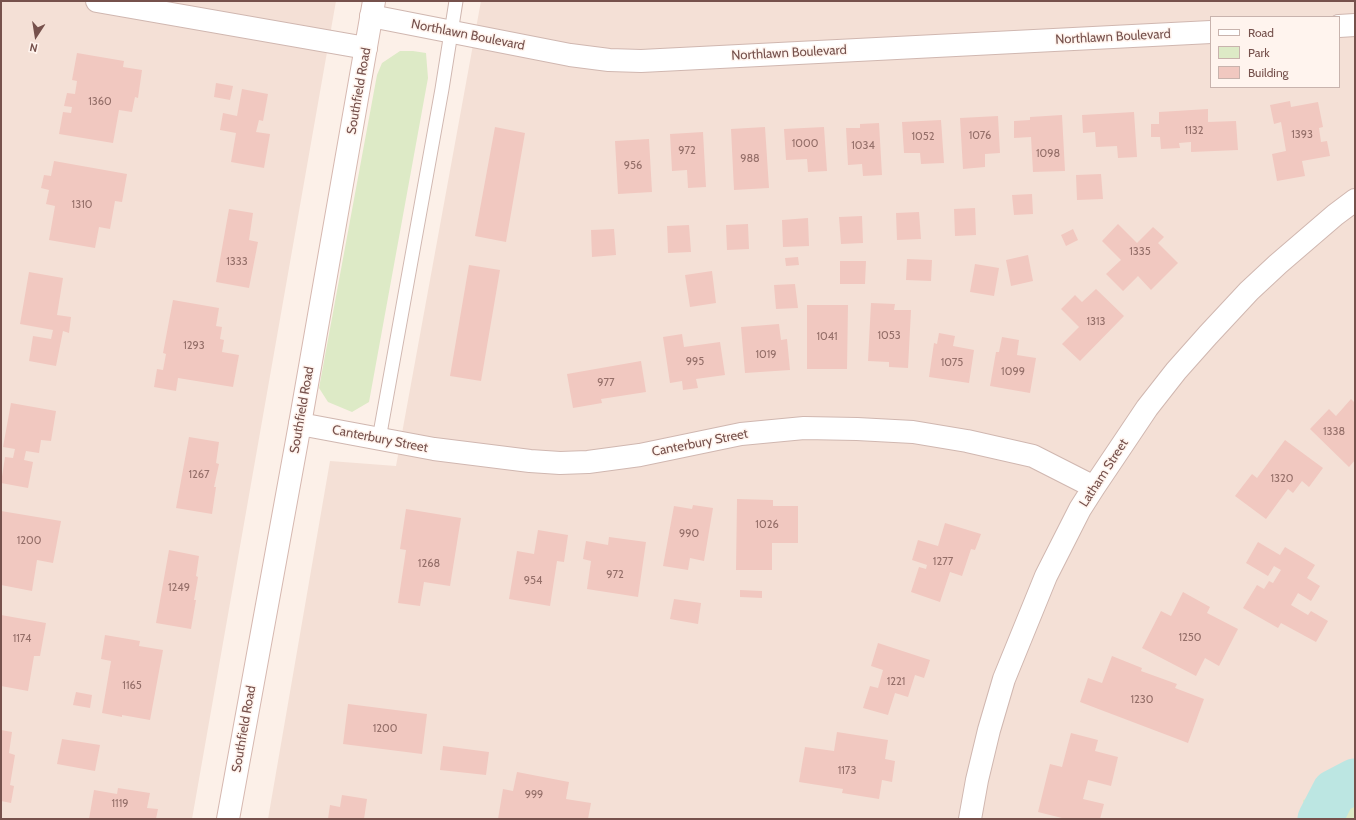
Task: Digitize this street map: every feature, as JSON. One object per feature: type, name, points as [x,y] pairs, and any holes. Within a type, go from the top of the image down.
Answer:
[{"type":"street","points":[[97,1],[366,48]]},
{"type":"street","name":"Southfield Road","points":[[228,819],[300,424],[373,8]]},
{"type":"street","name":"Northlawn Boulevard","points":[[373,8],[451,32],[570,55],[609,60],[641,61],[1210,32]]},
{"type":"street","points":[[1340,26],[1355,25]]},
{"type":"street","name":"Latham Street","points":[[970,819],[977,780],[989,730],[1004,679],[1046,576],[1080,509],[1148,408],[1176,371],[1208,335],[1249,291],[1278,264],[1335,215],[1355,200]]},
{"type":"street","name":"Canterbury Street","points":[[300,424],[434,449],[530,461],[560,463],[588,462],[640,455],[741,434],[804,428],[864,429],[913,432],[967,441],[1033,456],[1094,487]]},
{"type":"lane","points":[[379,439],[422,204],[456,1]]},
{"type":"shaded area","points":[[1,1],[336,1],[192,819],[1,819]]},
{"type":"shaded area","points":[[481,1],[1355,1],[1355,778],[1304,800],[1305,819],[268,819],[330,461],[396,466]]},
{"type":"green space","points":[[400,51],[426,53],[428,78],[369,402],[352,412],[328,402],[319,388],[377,75],[382,63]]},
{"type":"green space","points":[[1355,778],[1355,819],[1305,819],[1303,800]]},
{"type":"building","points":[[77,53],[124,61],[123,67],[142,70],[138,98],[135,97],[132,112],[119,110],[113,143],[59,134],[63,112],[71,113],[72,107],[64,106],[67,93],[75,94],[77,81],[72,80]]},
{"type":"building","points":[[216,83],[233,86],[230,100],[214,97]]},
{"type":"building","points":[[242,89],[268,94],[263,121],[259,120],[256,132],[270,134],[264,168],[231,162],[236,133],[220,130],[223,113],[237,116]]},
{"type":"building","points":[[1290,101],[1291,107],[1318,102],[1323,127],[1319,128],[1321,142],[1327,141],[1330,156],[1302,161],[1305,176],[1277,181],[1272,154],[1286,151],[1281,122],[1274,124],[1270,105]]},
{"type":"building","points":[[1208,109],[1208,122],[1236,121],[1238,150],[1191,152],[1191,142],[1179,143],[1180,148],[1161,149],[1160,137],[1151,137],[1151,124],[1159,124],[1159,112]]},
{"type":"building","points":[[1134,112],[1137,157],[1118,158],[1117,146],[1096,147],[1095,132],[1083,133],[1082,115]]},
{"type":"building","points":[[1062,115],[1065,171],[1033,172],[1031,137],[1014,138],[1014,121],[1030,120],[1030,117]]},
{"type":"building","points":[[998,116],[1000,153],[985,154],[985,167],[963,169],[960,118]]},
{"type":"building","points":[[941,120],[944,163],[921,164],[920,153],[904,153],[902,122]]},
{"type":"building","points":[[879,123],[882,175],[863,176],[862,164],[848,165],[846,128],[860,128],[860,124]]},
{"type":"building","points":[[495,127],[525,133],[506,242],[475,236]]},
{"type":"building","points":[[765,127],[769,188],[734,190],[731,129]]},
{"type":"building","points":[[824,127],[827,171],[808,172],[807,159],[786,160],[784,129]]},
{"type":"building","points":[[703,132],[706,187],[688,188],[687,170],[672,171],[670,134]]},
{"type":"building","points":[[649,139],[652,192],[618,194],[615,141]]},
{"type":"building","points":[[54,161],[127,174],[122,202],[115,201],[110,229],[99,227],[95,248],[49,240],[55,206],[46,204],[49,190],[41,188],[44,175],[51,176]]},
{"type":"building","points":[[1101,174],[1103,199],[1077,200],[1076,175]]},
{"type":"building","points":[[1032,194],[1033,214],[1014,215],[1012,195]]},
{"type":"building","points":[[975,208],[976,235],[955,236],[954,209]]},
{"type":"building","points":[[229,209],[253,213],[249,240],[258,242],[249,288],[216,282]]},
{"type":"building","points":[[919,212],[921,239],[897,240],[896,213]]},
{"type":"building","points":[[862,216],[863,243],[841,244],[839,217]]},
{"type":"building","points":[[808,218],[809,246],[783,247],[782,220]]},
{"type":"building","points":[[748,224],[749,249],[727,250],[726,225]]},
{"type":"building","points":[[1118,224],[1137,243],[1153,227],[1164,237],[1158,243],[1178,263],[1151,290],[1138,276],[1123,291],[1106,274],[1121,260],[1102,241]]},
{"type":"building","points":[[689,225],[691,252],[668,253],[667,226]]},
{"type":"building","points":[[614,229],[616,255],[592,257],[591,230]]},
{"type":"building","points":[[1073,229],[1078,240],[1066,246],[1061,235]]},
{"type":"building","points":[[1028,255],[1033,281],[1011,286],[1006,260]]},
{"type":"building","points":[[798,257],[799,265],[786,266],[785,258]]},
{"type":"building","points":[[907,259],[932,260],[931,281],[906,280]]},
{"type":"building","points":[[840,261],[866,261],[865,284],[840,284]]},
{"type":"building","points":[[975,264],[999,268],[994,296],[970,292]]},
{"type":"building","points":[[469,265],[500,270],[481,381],[450,376]]},
{"type":"building","points":[[712,271],[716,303],[690,307],[685,275]]},
{"type":"building","points":[[29,272],[63,278],[57,315],[71,317],[69,333],[63,331],[56,366],[29,361],[33,336],[51,339],[53,330],[20,324]]},
{"type":"building","points":[[795,284],[798,308],[776,309],[774,285]]},
{"type":"building","points":[[1096,289],[1124,316],[1080,361],[1062,344],[1079,327],[1061,309],[1075,295],[1082,302]]},
{"type":"building","points":[[173,300],[219,308],[216,326],[222,327],[220,339],[224,340],[222,352],[239,355],[233,387],[178,378],[176,391],[154,387],[157,369],[163,370],[166,354],[163,353]]},
{"type":"building","points":[[871,303],[895,304],[894,310],[911,310],[908,368],[889,367],[889,362],[868,361]]},
{"type":"building","points":[[807,305],[848,305],[847,369],[807,369]]},
{"type":"building","points":[[779,324],[781,340],[787,339],[790,370],[745,373],[741,327]]},
{"type":"building","points":[[939,333],[955,336],[953,346],[974,350],[969,383],[929,377],[934,343],[937,344]]},
{"type":"building","points":[[682,334],[684,347],[720,342],[725,375],[696,379],[698,388],[683,390],[682,381],[670,383],[663,337]]},
{"type":"building","points":[[1002,337],[1019,340],[1017,355],[1036,358],[1030,393],[990,386],[996,352],[999,352]]},
{"type":"building","points":[[641,361],[646,392],[601,399],[602,403],[573,408],[567,374]]},
{"type":"building","points":[[1351,399],[1355,403],[1355,460],[1349,467],[1310,429],[1329,409],[1336,416]]},
{"type":"building","points":[[11,403],[56,411],[51,441],[41,440],[39,453],[26,451],[24,460],[33,462],[28,488],[1,483],[5,457],[13,458],[15,449],[3,447]]},
{"type":"building","points":[[189,437],[219,442],[216,463],[219,464],[214,487],[216,487],[212,514],[176,508]]},
{"type":"building","points":[[1285,440],[1323,468],[1309,487],[1302,481],[1293,493],[1288,489],[1266,519],[1235,496],[1252,474],[1257,478]]},
{"type":"building","points":[[737,499],[773,500],[773,506],[798,506],[798,543],[772,543],[772,570],[736,570]]},
{"type":"building","points":[[693,505],[713,508],[704,561],[690,558],[688,570],[663,566],[674,506],[692,509]]},
{"type":"building","points":[[406,509],[461,518],[450,586],[424,582],[420,606],[398,603],[406,550],[400,549]]},
{"type":"building","points":[[1,511],[61,521],[53,563],[37,560],[32,591],[1,585]]},
{"type":"building","points":[[945,523],[981,534],[975,550],[971,549],[962,576],[950,572],[940,602],[911,592],[919,567],[926,569],[927,565],[912,560],[918,540],[938,546]]},
{"type":"building","points":[[538,530],[568,535],[564,562],[557,561],[550,606],[509,599],[517,551],[534,554]]},
{"type":"building","points":[[609,537],[646,542],[638,597],[587,589],[591,561],[583,559],[586,541],[608,545]]},
{"type":"building","points":[[1258,542],[1280,555],[1285,547],[1315,565],[1307,578],[1320,586],[1311,601],[1298,593],[1291,605],[1308,615],[1311,611],[1328,621],[1316,642],[1281,623],[1278,628],[1243,608],[1257,585],[1264,589],[1269,581],[1273,583],[1281,570],[1274,566],[1268,576],[1246,563]]},
{"type":"building","points":[[169,550],[199,556],[196,576],[198,577],[194,600],[196,600],[191,629],[156,623]]},
{"type":"building","points":[[740,590],[762,591],[762,598],[740,597]]},
{"type":"building","points":[[1183,592],[1210,607],[1207,613],[1238,629],[1219,666],[1205,658],[1196,676],[1142,648],[1161,611],[1171,616]]},
{"type":"building","points":[[674,599],[701,603],[698,624],[670,619]]},
{"type":"building","points":[[1,615],[46,623],[40,656],[34,656],[28,691],[1,686]]},
{"type":"building","points":[[105,635],[140,641],[139,646],[163,650],[150,720],[102,713],[111,661],[101,659]]},
{"type":"building","points":[[878,643],[930,660],[924,678],[915,675],[908,697],[895,693],[888,715],[863,708],[870,686],[878,688],[883,670],[871,666]]},
{"type":"building","points":[[1112,656],[1142,668],[1141,671],[1177,684],[1175,688],[1204,699],[1188,743],[1080,702],[1088,678],[1102,683]]},
{"type":"building","points":[[76,692],[92,695],[90,708],[73,705]]},
{"type":"building","points":[[348,704],[427,714],[422,754],[343,744]]},
{"type":"building","points":[[1,730],[12,732],[9,753],[15,755],[10,785],[14,786],[11,803],[1,801]]},
{"type":"building","points":[[837,732],[888,740],[885,759],[895,761],[892,782],[882,780],[879,799],[842,793],[843,789],[799,782],[805,747],[834,751]]},
{"type":"building","points":[[1071,733],[1098,740],[1095,751],[1118,757],[1111,786],[1088,780],[1083,799],[1104,804],[1100,819],[1066,819],[1038,812],[1050,764],[1062,767]]},
{"type":"building","points":[[62,739],[100,745],[95,771],[57,764]]},
{"type":"building","points":[[443,746],[489,752],[486,775],[440,770]]},
{"type":"building","points":[[517,772],[569,782],[566,799],[591,803],[588,819],[498,819],[503,789],[513,791]]},
{"type":"building","points":[[118,788],[150,793],[147,808],[158,809],[156,819],[89,819],[94,790],[117,794]]},
{"type":"building","points":[[342,795],[367,799],[364,819],[328,819],[330,805],[340,807]]},
{"type":"waterway","points":[[1320,819],[1334,792],[1355,781]]}]
